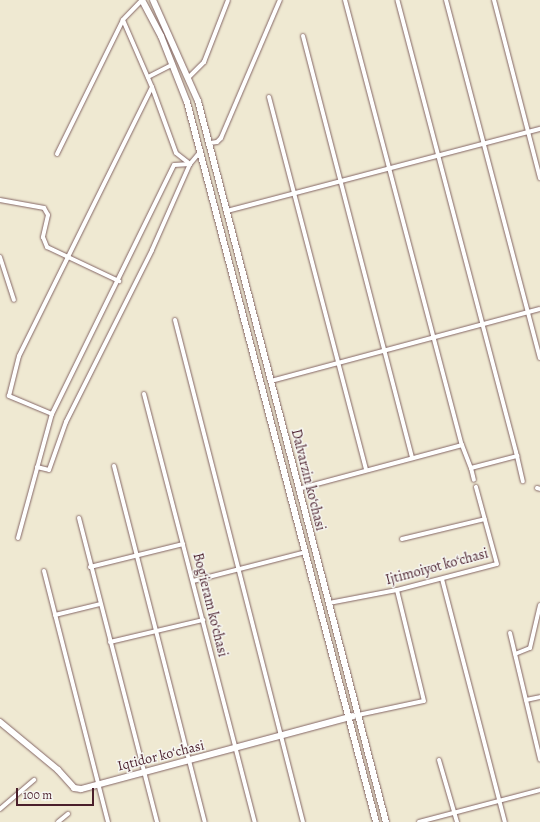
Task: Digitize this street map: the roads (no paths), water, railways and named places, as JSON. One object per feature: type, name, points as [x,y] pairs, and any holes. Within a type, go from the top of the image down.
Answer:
[{"type":"main road","name":"Dalvarzin koʻchasi","points":[[142,0],[173,64],[187,102],[350,717],[376,822]]},
{"type":"main road","name":"Dalvarzin koʻchasi","points":[[153,0],[196,97],[210,143],[297,489],[329,603],[374,781],[386,822]]},
{"type":"main road","points":[[187,102],[196,97]]},
{"type":"main road","points":[[286,476],[294,473]]},
{"type":"main road","name":"Iqtidor koʻchasi","points":[[0,722],[58,770],[74,788],[81,789],[189,762],[358,715]]},
{"type":"main road","points":[[366,783],[374,781]]},
{"type":"street","points":[[56,154],[123,20],[142,0]]},
{"type":"street","points":[[188,78],[204,62],[228,0]]},
{"type":"street","points":[[210,143],[221,138],[280,0]]},
{"type":"street","points":[[344,0],[462,445],[474,480]]},
{"type":"street","points":[[397,0],[523,481]]},
{"type":"street","points":[[446,0],[540,358]]},
{"type":"street","points":[[494,0],[540,178]]},
{"type":"street","points":[[123,20],[148,77],[176,153],[190,164]]},
{"type":"street","points":[[303,36],[412,458]]},
{"type":"street","points":[[148,77],[173,64]]},
{"type":"street","points":[[52,414],[13,398],[8,393],[18,356],[152,88]]},
{"type":"street","points":[[269,97],[366,470]]},
{"type":"street","points":[[227,211],[540,129]]},
{"type":"street","points":[[37,467],[49,470],[66,422],[152,250],[190,164],[200,152]]},
{"type":"street","points":[[18,538],[52,414],[119,281],[174,165],[190,164]]},
{"type":"street","points":[[0,200],[44,208],[48,215],[44,242],[47,247],[119,281]]},
{"type":"street","points":[[0,257],[14,300]]},
{"type":"street","points":[[271,381],[434,336],[540,309]]},
{"type":"street","points":[[175,320],[303,822]]},
{"type":"street","name":"Bogʻieram koʻchasi","points":[[144,394],[255,822]]},
{"type":"street","points":[[297,489],[462,445]]},
{"type":"street","points":[[471,468],[517,456]]},
{"type":"street","points":[[114,466],[205,822]]},
{"type":"street","name":"Ijtimoiyot koʻchasi","points":[[329,603],[397,590],[497,564],[476,487]]},
{"type":"street","points":[[79,518],[90,567],[157,822]]},
{"type":"street","points":[[402,539],[485,519]]},
{"type":"street","points":[[90,567],[184,544]]},
{"type":"street","points":[[193,581],[306,552]]},
{"type":"street","points":[[44,571],[108,822]]},
{"type":"street","points":[[442,579],[505,822]]},
{"type":"street","points":[[358,715],[424,701],[397,590]]},
{"type":"street","points":[[56,615],[100,604]]},
{"type":"street","points":[[515,654],[530,648],[540,605]]},
{"type":"street","points":[[110,642],[203,620]]},
{"type":"street","points":[[510,633],[538,744],[540,759]]},
{"type":"street","points":[[526,700],[540,697]]},
{"type":"street","points":[[439,760],[457,822]]},
{"type":"street","points":[[0,809],[34,780]]},
{"type":"street","points":[[419,822],[540,790]]},
{"type":"street","points":[[58,822],[68,814]]}]
